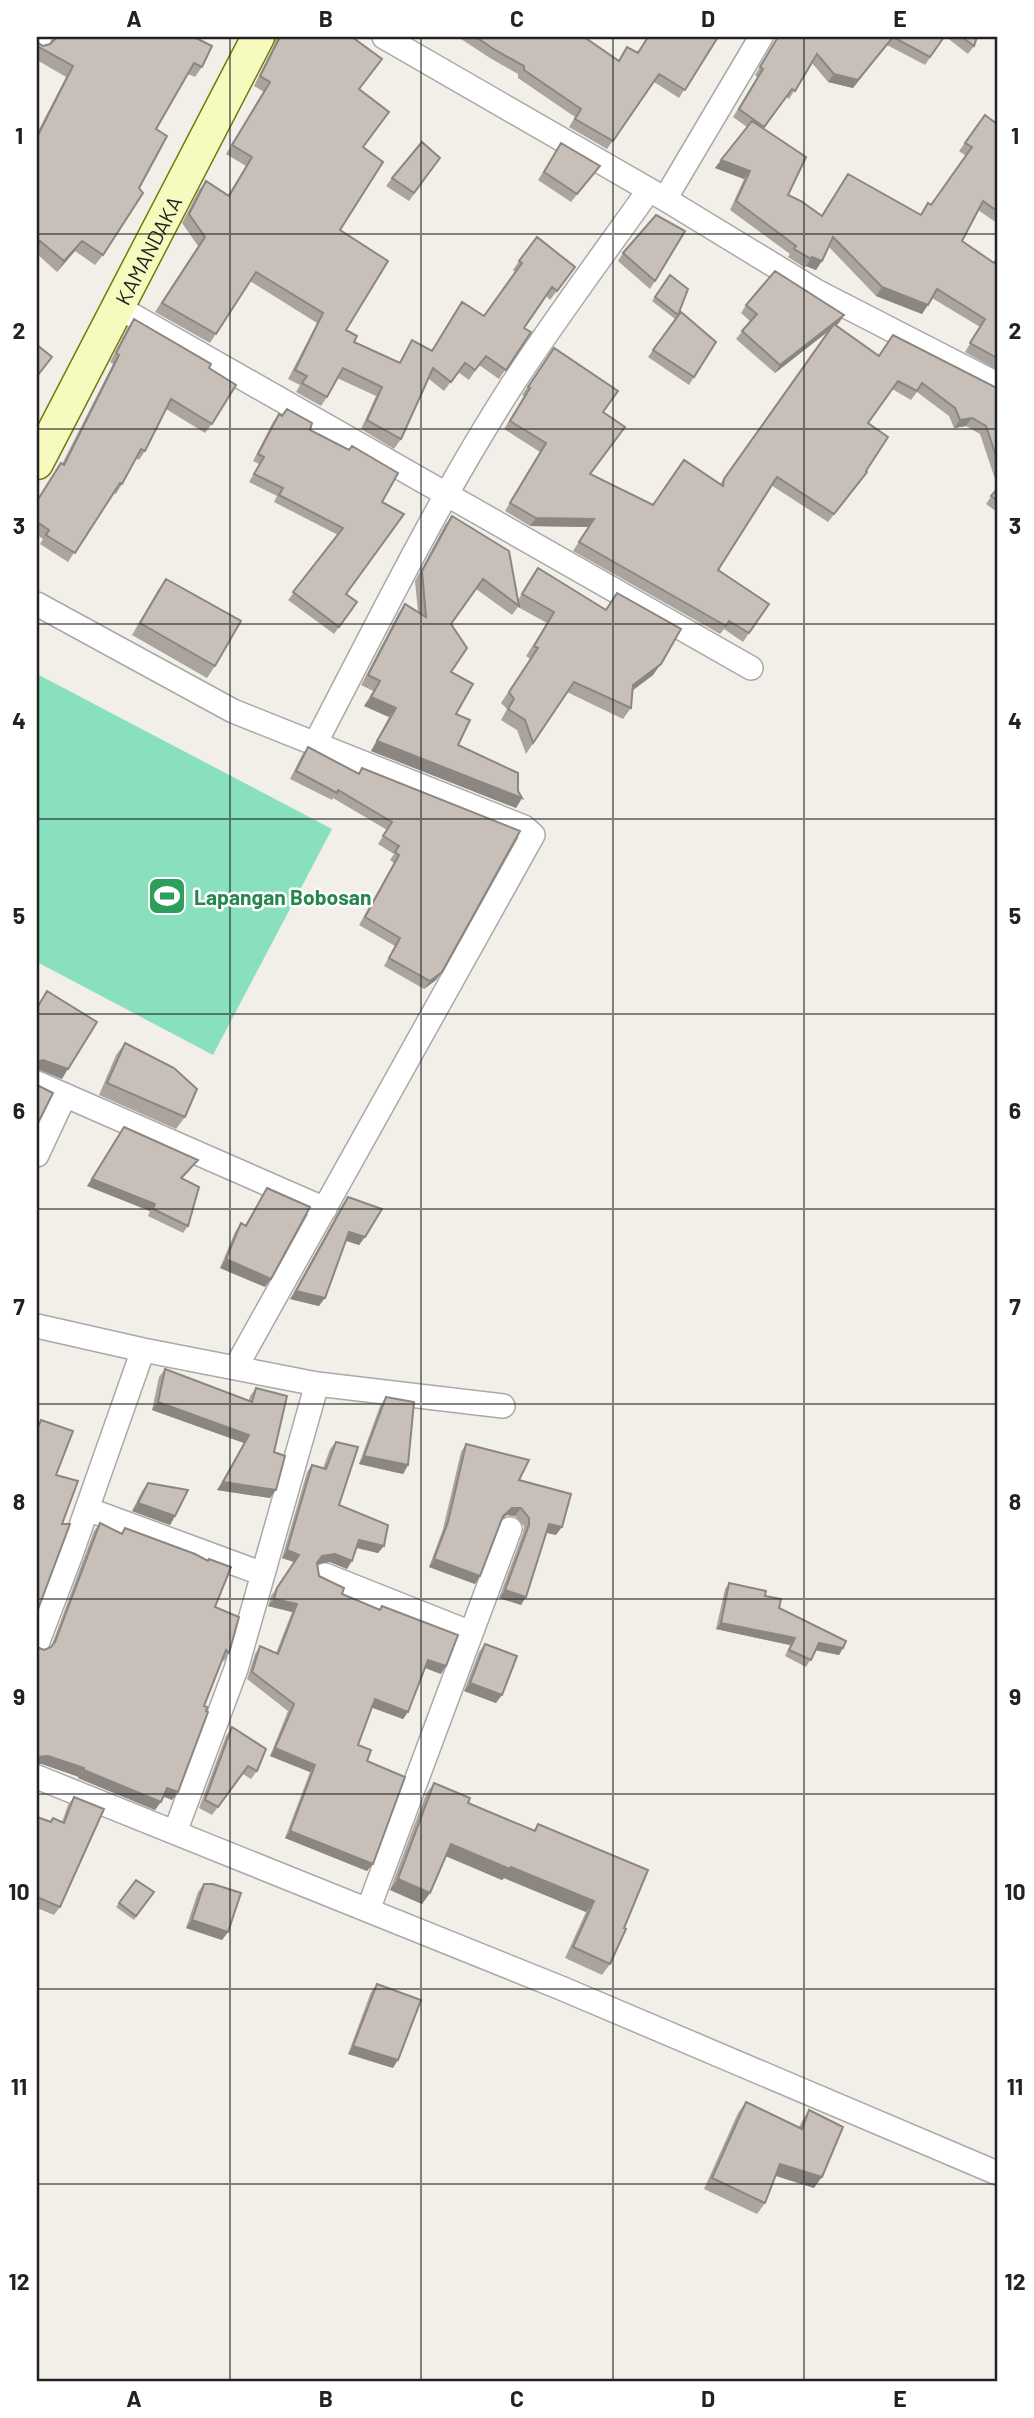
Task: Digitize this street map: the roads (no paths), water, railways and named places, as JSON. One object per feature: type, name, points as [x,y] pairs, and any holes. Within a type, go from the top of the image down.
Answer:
[{"type":"street","points":[[37,42],[40,37]]},
{"type":"street","name":"KAMANDAKA","points":[[37,463],[258,37]]},
{"type":"street","points":[[384,37],[657,194],[818,292],[997,384]]},
{"type":"street","points":[[315,744],[446,494],[524,367],[657,194],[761,37]]},
{"type":"street","points":[[118,307],[751,668]]},
{"type":"street","points":[[37,604],[233,711],[524,827],[533,835],[236,1367]]},
{"type":"street","points":[[37,1083],[325,1209]]},
{"type":"street","points":[[37,1155],[65,1095]]},
{"type":"street","points":[[37,1326],[317,1384],[503,1406]]},
{"type":"street","points":[[37,1644],[44,1603],[87,1509],[143,1350]]},
{"type":"street","points":[[175,1832],[236,1670],[317,1384]]},
{"type":"street","points":[[87,1509],[263,1574]]},
{"type":"street","points":[[368,1910],[510,1529]]},
{"type":"street","points":[[325,1575],[471,1633]]},
{"type":"street","points":[[37,1777],[561,1988],[997,2173]]},
{"type":"place","name":"Lapangan Bobosan","points":[[167,896]]}]
